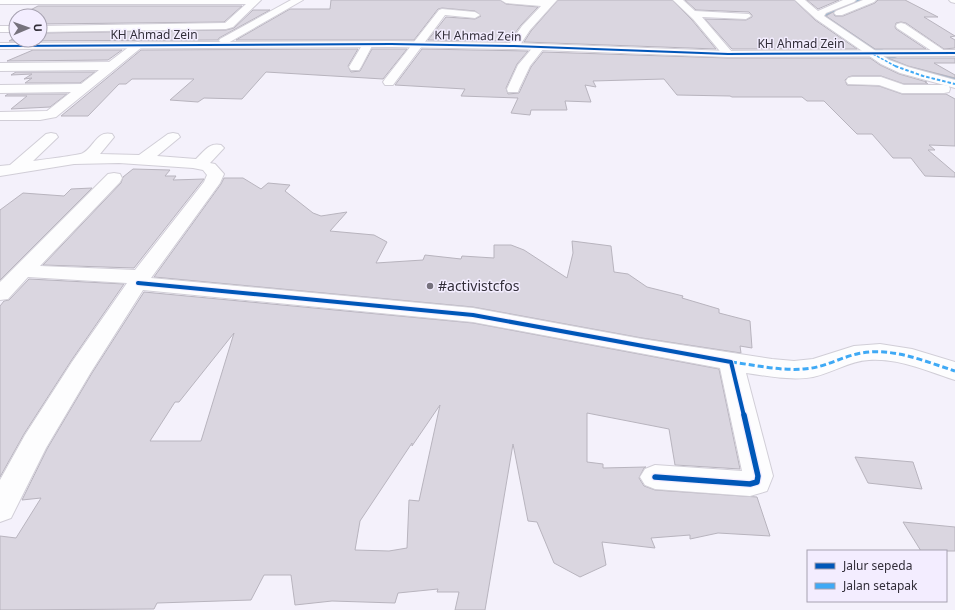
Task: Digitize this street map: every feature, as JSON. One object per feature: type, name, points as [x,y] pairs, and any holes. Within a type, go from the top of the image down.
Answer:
[{"type":"street","points":[[0,1],[256,0]]},
{"type":"street","points":[[48,29],[221,27],[229,25],[256,0]]},
{"type":"street","points":[[218,45],[298,0]]},
{"type":"street","points":[[506,0],[550,2]]},
{"type":"street","points":[[678,0],[693,14],[728,54]]},
{"type":"street","points":[[800,0],[819,17],[882,54],[912,67],[955,78]]},
{"type":"street","points":[[819,17],[822,12],[852,0]]},
{"type":"street","points":[[870,0],[834,16],[835,21],[861,41],[882,54],[884,62],[904,70],[955,84]]},
{"type":"street","points":[[113,11],[131,1]]},
{"type":"street","points":[[514,46],[526,28],[550,2]]},
{"type":"street","points":[[388,82],[416,44],[450,4]]},
{"type":"street","points":[[442,12],[475,15]]},
{"type":"street","points":[[224,14],[240,14]]},
{"type":"street","points":[[693,14],[746,16]]},
{"type":"street","points":[[59,46],[84,28],[102,18]]},
{"type":"street","points":[[901,26],[942,53]]},
{"type":"street","points":[[355,67],[368,44]]},
{"type":"street","name":"KH Ahmad Zein","points":[[0,46],[416,44],[728,54],[955,53]]},
{"type":"street","points":[[1,124],[51,114],[138,45]]},
{"type":"street","points":[[513,89],[524,65],[538,48]]},
{"type":"street","points":[[0,67],[110,66]]},
{"type":"street","points":[[852,80],[882,81],[902,89],[955,89]]},
{"type":"street","points":[[0,89],[84,88]]},
{"type":"street","points":[[16,167],[51,137]]},
{"type":"street","points":[[86,158],[107,137]]},
{"type":"street","points":[[143,159],[173,137]]},
{"type":"street","points":[[200,165],[216,148]]},
{"type":"street","points":[[0,171],[16,167],[86,158],[143,159],[200,165],[209,167],[216,174],[212,183],[140,280],[81,368],[34,443],[0,509]]},
{"type":"street","points":[[0,294],[114,178]]},
{"type":"street","points":[[23,271],[140,280],[473,315],[731,362],[797,369],[813,368],[848,356],[868,352],[894,354],[955,370]]},
{"type":"street","points":[[655,477],[750,484],[757,482],[758,476],[731,362]]},
{"type":"building","points":[[331,0],[500,0],[506,4],[538,7],[521,25],[509,41],[428,40],[446,17],[475,19],[481,16],[475,11],[442,8],[438,9],[414,40],[236,40],[290,9],[330,9]]},
{"type":"building","points":[[558,0],[672,0],[692,20],[716,49],[524,42],[531,31]]},
{"type":"building","points":[[685,0],[794,0],[815,20],[857,49],[732,49],[705,19],[746,20],[752,17],[752,15],[749,12],[696,10]]},
{"type":"building","points":[[807,0],[839,0],[818,9]]},
{"type":"building","points":[[878,0],[905,0],[938,17],[924,17],[955,36],[950,37],[955,40],[955,48],[944,49],[906,23],[901,22],[896,23],[896,29],[926,49],[875,49],[826,16],[833,12],[835,16],[843,16],[875,3]]},
{"type":"building","points":[[38,6],[242,6],[224,22],[48,24],[48,8],[34,8]]},
{"type":"building","points":[[253,10],[270,10],[219,38],[218,40],[48,41],[48,33],[226,30],[234,28]]},
{"type":"building","points":[[358,49],[348,66],[351,72],[360,71],[372,49],[407,49],[383,79],[266,72],[242,99],[204,98],[198,102],[170,100],[194,79],[132,79],[126,84],[119,84],[88,116],[61,116],[141,50]]},
{"type":"building","points":[[422,49],[528,51],[517,64],[506,88],[508,94],[519,93],[531,67],[543,52],[728,58],[870,58],[880,65],[899,74],[927,82],[925,82],[928,84],[904,84],[881,76],[852,76],[845,80],[847,85],[879,86],[902,94],[946,94],[955,99],[955,146],[929,145],[935,150],[928,150],[955,173],[955,177],[925,176],[911,158],[893,158],[872,134],[857,134],[824,101],[807,101],[802,97],[677,95],[664,79],[593,81],[596,87],[585,85],[591,102],[565,101],[567,110],[531,110],[530,115],[511,113],[518,98],[461,96],[465,89],[395,85]]},
{"type":"building","points":[[33,50],[122,50],[108,60],[7,61]]},
{"type":"building","points":[[888,58],[955,58],[955,63],[934,63],[955,75],[955,78],[908,66]]},
{"type":"building","points":[[16,72],[95,72],[80,83],[25,83],[32,78],[24,79],[32,74],[11,75]]},
{"type":"building","points":[[8,94],[67,94],[50,107],[11,109],[27,96],[5,96]]},
{"type":"building","points":[[133,169],[170,170],[165,176],[176,176],[173,180],[204,179],[134,268],[43,265],[121,183],[123,177]]},
{"type":"building","points":[[224,178],[243,178],[261,189],[268,183],[290,185],[285,191],[313,213],[321,216],[347,212],[330,231],[374,235],[387,242],[376,263],[423,260],[425,255],[461,259],[462,256],[494,258],[494,245],[511,245],[524,250],[567,278],[573,253],[572,241],[611,246],[614,272],[628,274],[647,287],[683,296],[682,298],[719,309],[719,313],[750,321],[752,348],[740,346],[741,353],[642,338],[473,307],[154,277]]},
{"type":"building","points":[[92,188],[0,280],[0,210],[23,193],[64,196],[71,189]]},
{"type":"building","points":[[29,279],[124,284],[71,361],[24,434],[0,477],[0,306],[4,301],[9,300]]},
{"type":"building","points":[[144,292],[473,323],[719,369],[740,469],[675,465],[669,429],[587,413],[587,462],[603,464],[603,468],[646,467],[639,478],[644,486],[655,490],[757,497],[770,536],[718,533],[690,539],[690,535],[651,538],[655,548],[602,542],[606,565],[580,577],[554,563],[537,522],[528,521],[513,444],[485,610],[455,610],[459,592],[437,592],[438,589],[398,593],[395,603],[332,601],[295,605],[291,575],[264,575],[251,600],[157,603],[154,609],[0,610],[0,536],[16,538],[41,498],[22,500],[47,449],[92,373]],"holes":[[[234,333],[201,441],[150,441],[175,402],[179,402]],[[440,405],[419,501],[409,500],[407,548],[389,551],[355,550],[360,521],[412,443],[412,446]]]},
{"type":"building","points":[[855,457],[913,462],[922,489],[868,483]]},
{"type":"building","points":[[903,522],[955,527],[955,551],[920,550]]},
{"type":"waterway","points":[[864,0],[829,15],[828,18],[831,22],[891,60],[912,70],[955,81]]},
{"type":"marked path","points":[[873,54],[902,69],[955,84]]},
{"type":"marked path","points":[[731,362],[794,370],[813,368],[854,354],[880,352],[912,357],[955,371]]},
{"type":"cycle path","points":[[0,46],[391,44],[514,46],[728,54],[955,53]]},
{"type":"cycle path","points":[[138,283],[473,315],[731,362],[758,476],[757,482],[750,484],[655,477]]},
{"type":"place","name":"#activistcfos","points":[[430,286]]}]
